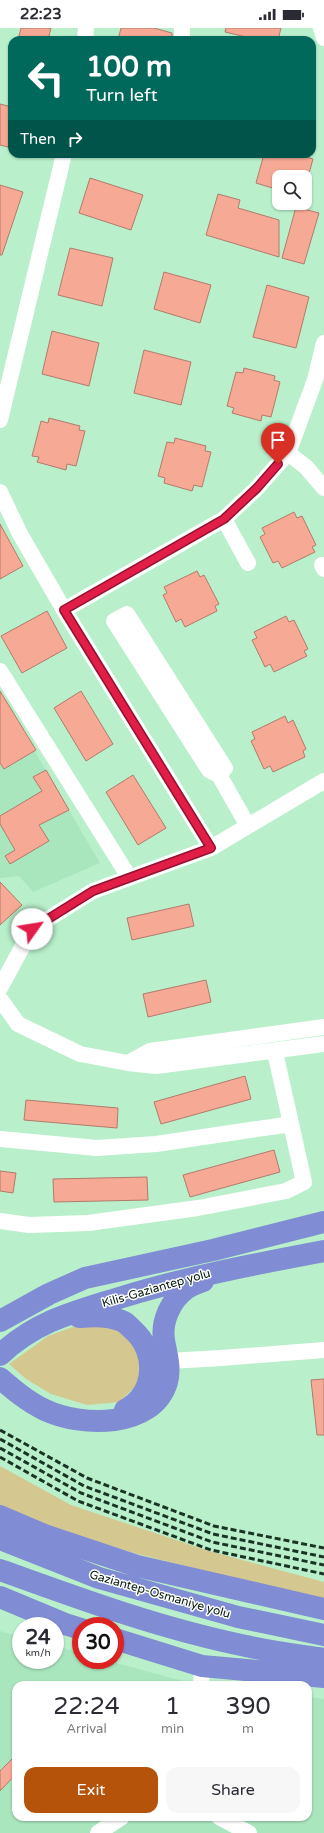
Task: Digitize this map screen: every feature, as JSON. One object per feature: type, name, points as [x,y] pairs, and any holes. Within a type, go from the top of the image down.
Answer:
[{"type":"highway","name":"Kilis-Gaziantep yolu","points":[[0,1321],[49,1294],[85,1278],[213,1250],[324,1222]]},
{"type":"highway","name":"Kilis-Gaziantep yolu","points":[[0,1355],[31,1331],[56,1318],[170,1282],[226,1269],[324,1251]]},
{"type":"highway","points":[[0,1378],[21,1396],[46,1410],[71,1418],[91,1420],[125,1419],[141,1413],[159,1397],[167,1382],[169,1361],[164,1338],[166,1318],[172,1303],[186,1288],[226,1269]]},
{"type":"highway","points":[[0,1304],[85,1278]]},
{"type":"highway","points":[[56,1318],[106,1316],[125,1323],[138,1334],[148,1348],[151,1367],[148,1384],[141,1398],[128,1408],[104,1420]]},
{"type":"highway","points":[[0,1516],[47,1536],[137,1566],[324,1609]]},
{"type":"highway","name":"Gaziantep-Osmaniye yolu","points":[[0,1539],[99,1578],[238,1617],[324,1635]]},
{"type":"highway","points":[[0,1570],[93,1604],[199,1634],[246,1646],[324,1659]]},
{"type":"highway","points":[[0,1597],[72,1626]]},
{"type":"highway","points":[[0,1608],[42,1615]]},
{"type":"highway","points":[[124,1643],[202,1676],[324,1677]]},
{"type":"street","points":[[322,28],[324,38]]},
{"type":"street","points":[[0,420],[63,158]]},
{"type":"street","points":[[64,610],[224,519],[257,488],[288,453],[315,380],[324,343]]},
{"type":"street","points":[[288,453],[306,467],[324,488]]},
{"type":"street","points":[[0,492],[20,534],[64,610],[211,848]]},
{"type":"street","points":[[224,519],[248,563]]},
{"type":"street","points":[[219,775],[225,768],[127,614],[114,621],[209,770],[219,775],[248,826]]},
{"type":"street","points":[[0,671],[129,877]]},
{"type":"street","points":[[0,988],[32,929],[93,891],[211,848],[324,781]]},
{"type":"street","points":[[0,998],[18,1024],[80,1054],[128,1063],[156,1066],[275,1052],[324,1044]]},
{"type":"street","points":[[128,1063],[150,1051],[324,1027]]},
{"type":"street","points":[[0,1221],[29,1225],[88,1223],[198,1208],[286,1191],[304,1182],[275,1052]]},
{"type":"street","points":[[0,1139],[98,1148],[156,1144],[291,1124]]},
{"type":"street","points":[[169,1361],[324,1350]]},
{"type":"street","points":[[98,1833],[116,1821]]},
{"type":"street","points":[[226,1821],[248,1833]]},
{"type":"shaded area","points":[[0,692],[100,863],[33,892],[19,876],[0,878]]},
{"type":"shaded area","points":[[89,1321],[119,1325],[136,1343],[141,1367],[136,1386],[119,1402],[87,1405],[51,1394],[26,1379],[9,1364],[48,1336]]},
{"type":"shaded area","points":[[0,1466],[71,1505],[209,1551],[324,1582],[324,1601],[134,1553],[53,1528],[0,1507]]},
{"type":"shaded area","points":[[0,1631],[12,1634],[12,1669],[64,1669],[64,1648],[72,1651],[72,1669],[124,1669],[124,1665],[183,1681],[12,1681],[12,1821],[312,1821],[312,1698],[324,1699],[324,1833],[0,1833]]},
{"type":"building","points":[[21,28],[51,28],[49,36],[19,36]]},
{"type":"building","points":[[121,28],[154,28],[172,33],[172,36],[119,36]]},
{"type":"building","points":[[226,28],[281,28],[279,36],[242,36],[225,32]]},
{"type":"building","points":[[0,104],[8,106],[8,147],[0,145]]},
{"type":"building","points":[[263,158],[313,159],[310,170],[272,170],[272,188],[256,183]]},
{"type":"building","points":[[90,178],[143,195],[131,230],[79,213]]},
{"type":"building","points":[[0,185],[23,192],[2,255],[0,255]]},
{"type":"building","points":[[218,194],[240,200],[238,208],[279,220],[279,257],[206,235]]},
{"type":"building","points":[[295,210],[308,210],[319,213],[304,264],[282,258]]},
{"type":"building","points":[[70,248],[113,258],[102,306],[58,295]]},
{"type":"building","points":[[164,272],[211,285],[200,323],[154,309]]},
{"type":"building","points":[[267,285],[309,297],[296,348],[253,337]]},
{"type":"building","points":[[52,331],[99,343],[89,386],[42,374]]},
{"type":"building","points":[[144,350],[191,362],[181,405],[134,393]]},
{"type":"building","points":[[244,368],[275,376],[274,380],[280,382],[271,417],[262,415],[261,421],[232,413],[234,408],[227,406],[236,372],[243,373]]},
{"type":"building","points":[[49,418],[80,426],[79,430],[85,431],[76,466],[67,464],[66,470],[37,462],[39,457],[32,456],[41,421],[48,423]]},
{"type":"building","points":[[175,438],[206,446],[205,451],[211,452],[202,487],[194,485],[192,491],[164,483],[165,478],[158,476],[167,442],[174,443]]},
{"type":"building","points":[[294,512],[297,518],[302,516],[316,545],[312,547],[315,552],[282,568],[278,561],[273,563],[260,537],[265,534],[262,528]]},
{"type":"building","points":[[0,524],[23,566],[0,579]]},
{"type":"building","points":[[197,571],[200,577],[204,575],[219,604],[215,606],[217,611],[185,627],[181,619],[176,622],[163,595],[167,593],[164,587]]},
{"type":"building","points":[[47,611],[67,648],[22,673],[1,636]]},
{"type":"building","points":[[286,616],[289,622],[294,620],[308,649],[304,651],[307,656],[274,672],[270,664],[265,667],[252,640],[257,638],[254,632]]},
{"type":"building","points":[[0,691],[36,750],[4,769],[0,763]]},
{"type":"building","points":[[81,691],[113,744],[86,761],[54,708]]},
{"type":"building","points":[[285,716],[288,723],[293,720],[306,749],[303,751],[305,757],[273,772],[270,766],[264,769],[251,741],[255,739],[252,732]]},
{"type":"building","points":[[46,770],[69,810],[39,825],[49,841],[10,864],[5,856],[15,850],[0,824],[0,816],[42,791],[33,777]]},
{"type":"building","points":[[133,775],[166,828],[138,845],[106,792]]},
{"type":"building","points":[[0,882],[22,905],[0,925]]},
{"type":"building","points":[[189,904],[194,926],[132,940],[127,918]]},
{"type":"building","points":[[206,980],[211,1002],[148,1017],[143,994]]},
{"type":"building","points":[[245,1076],[251,1099],[161,1124],[154,1102]]},
{"type":"building","points":[[26,1100],[118,1108],[117,1128],[24,1120]]},
{"type":"building","points":[[274,1150],[280,1172],[190,1197],[183,1175]]},
{"type":"building","points":[[0,1171],[16,1173],[13,1193],[0,1191]]},
{"type":"building","points":[[147,1177],[148,1200],[54,1202],[53,1179]]},
{"type":"building","points":[[324,1379],[324,1435],[317,1435],[311,1380]]},
{"type":"building","points":[[12,1759],[12,1778],[0,1791],[0,1771]]},
{"type":"railway","points":[[0,1430],[87,1478],[214,1526],[324,1548]]},
{"type":"railway","points":[[0,1439],[84,1486],[213,1534],[324,1557]]},
{"type":"railway","points":[[0,1448],[81,1493],[212,1542],[324,1565]]},
{"type":"railway","points":[[0,1457],[78,1501],[211,1550],[324,1574]]},
{"type":"route","points":[[32,929],[93,891],[211,848],[64,610],[224,519],[257,488],[278,464]]}]
